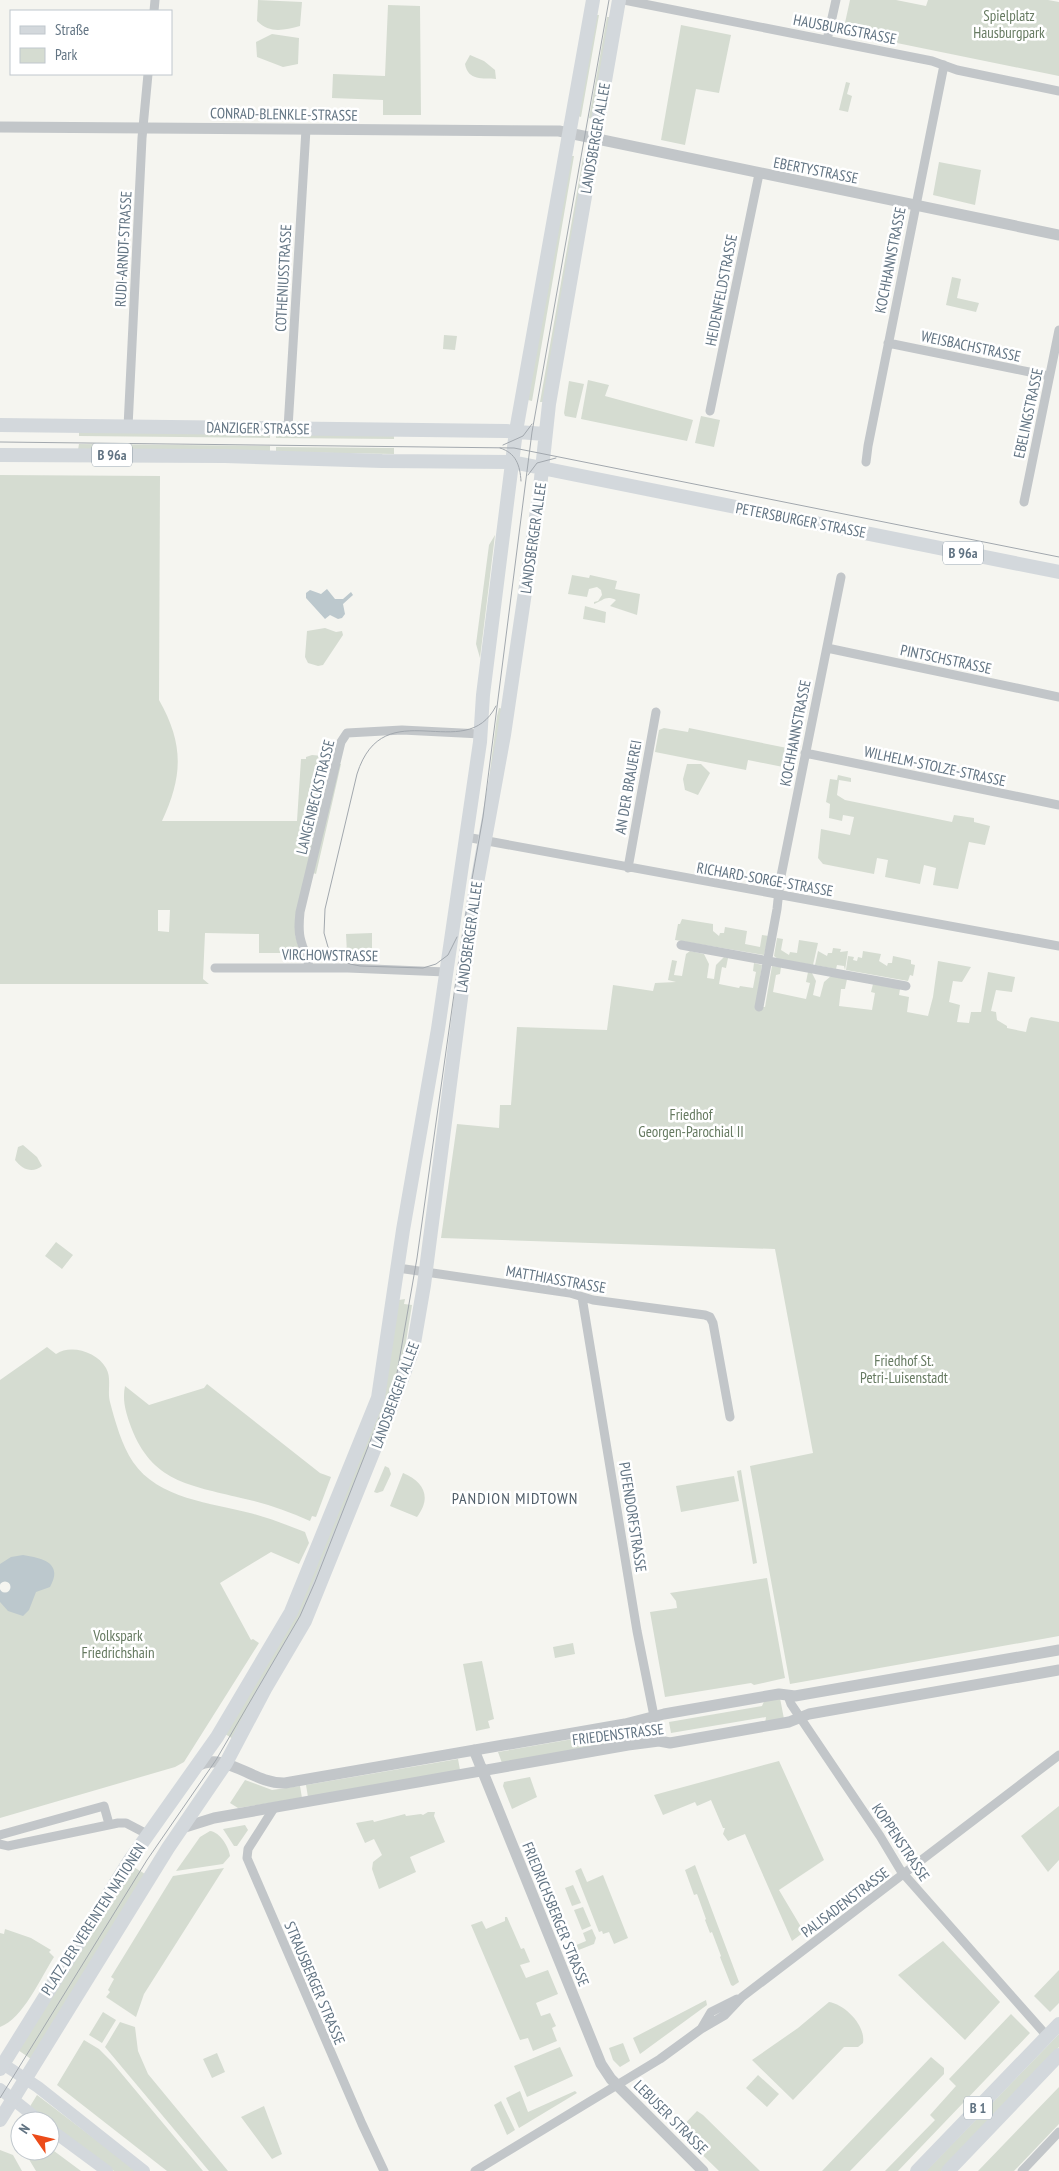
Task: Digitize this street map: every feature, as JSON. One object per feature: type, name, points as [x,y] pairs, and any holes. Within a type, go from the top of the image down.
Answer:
[{"type":"main road","name":"LANDSBERGER ALLEE","points":[[191,1772],[218,1737],[291,1612],[305,1582],[380,1390],[466,837],[476,734],[483,695],[516,431],[593,0]]},
{"type":"main road","name":"LANDSBERGER ALLEE","points":[[182,1828],[226,1763],[263,1693],[305,1621],[410,1358],[416,1337],[475,891],[506,719],[542,467],[549,404],[619,0]]},
{"type":"main road","name":"DANZIGER STRASSE","points":[[0,426],[516,431]]},
{"type":"main road","name":"B 96a","points":[[516,431],[545,434]]},
{"type":"main road","name":"DANZIGER STRASSE","points":[[0,455],[234,456],[512,462]]},
{"type":"main road","name":"B 96a","points":[[512,462],[542,467]]},
{"type":"main road","name":"PETERSBURGER STRASSE","points":[[542,467],[1059,572]]},
{"type":"main road","name":"PLATZ DER VEREINTEN NATIONEN","points":[[144,2171],[25,2079],[1,2065],[147,1834],[191,1772]]},
{"type":"main road","name":"PLATZ DER VEREINTEN NATIONEN","points":[[0,2120],[182,1828]]},
{"type":"main road","name":"B 1","points":[[917,2171],[1059,2024]]},
{"type":"main road","name":"B 1","points":[[948,2171],[1059,2055]]},
{"type":"main road","points":[[0,2089],[28,2111]]},
{"type":"main road","points":[[60,2136],[107,2171]]},
{"type":"street","name":"HAUSBURGSTRASSE","points":[[624,0],[932,61],[957,70],[1059,91]]},
{"type":"street","points":[[827,40],[836,0]]},
{"type":"street","name":"KOCHHANNSTRASSE","points":[[866,462],[944,65]]},
{"type":"street","name":"RUDI-ARNDT-STRASSE","points":[[128,427],[143,127],[148,75]]},
{"type":"street","name":"CONRAD-BLENKLE-STRASSE","points":[[0,127],[516,130],[568,133]]},
{"type":"street","name":"COTHENIUSSTRASSE","points":[[288,428],[306,129]]},
{"type":"street","name":"EBERTYSTRASSE","points":[[568,133],[1059,235]]},
{"type":"street","name":"HEIDENFELDSTRASSE","points":[[710,410],[758,174]]},
{"type":"street","name":"EBELINGSTRASSE","points":[[1024,502],[1059,330]]},
{"type":"street","name":"WEISBACHSTRASSE","points":[[888,343],[1050,376]]},
{"type":"street","name":"KOCHHANNSTRASSE","points":[[759,1007],[805,753],[841,577]]},
{"type":"street","name":"PINTSCHSTRASSE","points":[[827,648],[1059,697]]},
{"type":"street","name":"AN DER BRAUEREI","points":[[628,868],[656,712]]},
{"type":"street","name":"LANGENBECKSTRASSE","points":[[309,968],[308,956],[299,932],[300,912],[341,742],[347,733],[402,730],[476,734]]},
{"type":"street","name":"WILHELM-STOLZE-STRASSE","points":[[805,753],[1059,805]]},
{"type":"street","name":"RICHARD-SORGE-STRASSE","points":[[466,837],[1059,946]]},
{"type":"street","points":[[681,945],[906,986]]},
{"type":"street","name":"VIRCHOWSTRASSE","points":[[215,968],[309,968],[446,972]]},
{"type":"street","name":"MATTHIASSTRASSE","points":[[398,1268],[706,1315],[710,1317],[714,1330],[730,1417]]},
{"type":"street","name":"PUFENDORFSTRASSE","points":[[582,1297],[637,1631],[658,1741]]},
{"type":"street","name":"FRIEDENSTRASSE","points":[[191,1772],[211,1761],[226,1763],[266,1782],[285,1783],[625,1724],[779,1694],[788,1696],[1059,1650]]},
{"type":"street","name":"FRIEDENSTRASSE","points":[[182,1828],[200,1821],[482,1770],[658,1741],[670,1743],[789,1722],[801,1716],[1059,1670]]},
{"type":"street","name":"KOPPENSTRASSE","points":[[788,1696],[790,1704],[801,1716],[904,1874],[1047,2036]]},
{"type":"street","name":"FRIEDRICHSBERGER STRASSE","points":[[474,1750],[597,2056],[608,2074],[618,2085]]},
{"type":"street","name":"PALISADENSTRASSE","points":[[478,2170],[660,2059],[701,2029],[725,2015],[742,1997],[1059,1755]]},
{"type":"street","points":[[0,1835],[104,1806],[110,1824]]},
{"type":"street","name":"STRAUSBERGER STRASSE","points":[[274,1808],[248,1849],[247,1858],[365,2132],[384,2171]]},
{"type":"street","points":[[0,1844],[8,1846],[110,1824],[126,1823],[147,1834]]},
{"type":"street","name":"LEBUSER STRASSE","points":[[618,2085],[703,2171]]},
{"type":"street","points":[[1022,2171],[1059,2132]]},
{"type":"green space","points":[[258,0],[302,2],[300,26],[277,30],[262,25],[257,21]]},
{"type":"green space","name":"Spielplatz Hausburgpark","points":[[850,0],[896,0],[926,6],[928,0],[1048,0],[1059,2],[1059,76],[843,32]]},
{"type":"green space","points":[[388,5],[420,6],[421,115],[383,115],[383,100],[332,98],[333,74],[385,76]]},
{"type":"green space","points":[[596,15],[599,15],[581,117],[578,116]]},
{"type":"green space","points":[[607,17],[610,17],[592,119],[589,118]]},
{"type":"green space","points":[[681,25],[731,35],[719,93],[696,89],[685,145],[661,140]]},
{"type":"green space","points":[[272,34],[299,38],[298,64],[283,67],[257,57],[256,42]]},
{"type":"green space","points":[[470,55],[484,61],[495,70],[496,79],[481,78],[469,73],[465,64]]},
{"type":"green space","points":[[846,82],[850,83],[847,94],[852,96],[848,112],[839,110]]},
{"type":"green space","points":[[571,156],[574,156],[532,401],[528,400]]},
{"type":"green space","points":[[583,158],[586,158],[543,402],[540,402]]},
{"type":"green space","points":[[939,162],[981,170],[975,205],[933,195]]},
{"type":"green space","points":[[952,277],[961,279],[957,298],[979,303],[976,312],[946,305]]},
{"type":"green space","points":[[444,335],[457,336],[455,350],[443,349]]},
{"type":"green space","points":[[588,380],[609,385],[605,396],[693,420],[687,441],[581,419]]},
{"type":"green space","points":[[569,381],[584,384],[576,418],[565,416],[564,413]]},
{"type":"green space","points":[[701,416],[720,420],[714,447],[695,443]]},
{"type":"green space","points":[[79,430],[270,432],[270,438],[79,436]]},
{"type":"green space","points":[[276,432],[394,434],[394,439],[276,438]]},
{"type":"green space","points":[[79,444],[270,446],[270,452],[78,450]]},
{"type":"green space","points":[[276,447],[394,448],[394,454],[276,452]]},
{"type":"green space","points":[[0,475],[160,476],[159,700],[173,731],[178,760],[174,789],[162,821],[297,821],[301,759],[306,759],[306,757],[312,755],[334,757],[333,761],[326,760],[318,791],[326,793],[295,919],[295,934],[300,953],[259,953],[259,934],[205,933],[203,979],[209,984],[0,984]],"holes":[[[158,910],[170,910],[169,932],[158,931]]]},
{"type":"green space","points":[[495,535],[480,658],[476,644],[489,545]]},
{"type":"green space","points":[[572,575],[589,578],[590,575],[617,581],[615,589],[640,594],[637,615],[610,606],[616,600],[607,598],[594,604],[602,595],[601,590],[597,587],[589,589],[587,597],[568,594]]},
{"type":"green space","points":[[585,606],[606,612],[605,623],[583,619]]},
{"type":"green space","points":[[325,628],[336,632],[342,631],[343,635],[323,665],[318,666],[308,663],[305,657],[307,631]]},
{"type":"green space","points":[[499,708],[504,709],[487,795],[497,716]]},
{"type":"green space","points":[[664,728],[688,732],[689,728],[792,749],[788,768],[748,760],[746,770],[655,752],[659,730]]},
{"type":"green space","points":[[339,764],[341,764],[316,874],[313,873]]},
{"type":"green space","points":[[687,764],[701,764],[710,773],[698,795],[685,790],[683,779]]},
{"type":"green space","points":[[838,775],[851,778],[851,782],[839,780],[837,795],[845,800],[952,822],[954,815],[974,818],[974,822],[990,826],[985,845],[969,842],[958,889],[933,885],[936,868],[924,865],[920,884],[885,877],[888,860],[877,858],[874,874],[823,864],[818,858],[821,829],[850,835],[854,817],[843,815],[842,821],[829,818],[830,804],[826,802],[830,779],[837,780]]},
{"type":"green space","points":[[682,919],[713,924],[713,931],[719,936],[720,933],[724,933],[725,927],[747,931],[745,944],[760,947],[762,935],[769,936],[764,955],[675,940],[678,924],[680,924]]},
{"type":"green space","points":[[372,933],[372,953],[347,953],[346,934]]},
{"type":"green space","points":[[777,938],[783,939],[781,950],[789,955],[790,952],[797,953],[799,940],[818,943],[813,965],[778,959],[774,956]]},
{"type":"green space","points":[[833,948],[841,949],[840,952],[848,951],[845,970],[844,966],[837,965],[836,969],[815,965],[818,951],[827,956],[828,953],[832,953]]},
{"type":"green space","points":[[690,951],[704,954],[709,964],[707,978],[714,979],[716,965],[724,957],[728,958],[726,968],[722,967],[719,984],[739,988],[740,986],[753,988],[756,972],[753,971],[754,963],[762,965],[756,1006],[765,1007],[772,966],[781,967],[780,974],[776,975],[773,992],[806,999],[810,983],[806,982],[808,972],[812,973],[816,981],[813,995],[820,997],[824,982],[831,976],[847,979],[845,989],[841,989],[839,1006],[872,1010],[875,993],[871,992],[873,984],[900,989],[899,995],[909,997],[907,1012],[928,1016],[933,997],[938,961],[971,967],[962,982],[953,981],[949,1002],[960,1005],[957,1022],[969,1023],[971,1012],[981,1012],[988,972],[1015,977],[1012,992],[996,990],[991,1011],[996,1012],[997,1020],[1007,1026],[1007,1028],[1026,1032],[1031,1017],[1059,1022],[1059,1636],[790,1684],[750,1466],[813,1453],[775,1249],[441,1238],[457,1124],[499,1128],[500,1105],[511,1105],[517,1027],[607,1030],[613,985],[653,991],[655,983],[676,982],[668,980],[672,960],[677,961],[674,975],[682,976],[686,954]]},
{"type":"green space","points":[[863,951],[881,954],[879,961],[887,966],[888,963],[892,963],[893,956],[911,960],[911,964],[915,965],[913,976],[910,975],[908,981],[846,970],[848,956],[854,957],[853,960],[857,961],[858,957],[862,958]]},
{"type":"green space","points":[[23,1145],[37,1157],[42,1166],[31,1170],[24,1168],[15,1160],[18,1147]]},
{"type":"green space","points":[[56,1242],[73,1255],[62,1269],[45,1256]]},
{"type":"green space","points":[[405,1299],[404,1304],[412,1305],[403,1360],[308,1606],[235,1740],[225,1734],[292,1618],[383,1396],[399,1300]]},
{"type":"green space","name":"Volkspark Friedrichshain","points":[[47,1347],[56,1354],[69,1350],[83,1351],[102,1362],[108,1372],[110,1402],[125,1449],[133,1462],[156,1484],[187,1498],[257,1515],[298,1529],[305,1532],[309,1543],[299,1564],[271,1552],[220,1583],[251,1640],[253,1639],[259,1643],[184,1762],[175,1767],[0,1818],[0,1380]]},
{"type":"green space","points":[[207,1384],[320,1473],[331,1477],[316,1517],[312,1516],[310,1521],[267,1505],[189,1484],[161,1470],[150,1459],[140,1445],[129,1422],[124,1402],[125,1386],[149,1405],[204,1388]]},
{"type":"green space","points":[[385,1466],[389,1468],[391,1474],[383,1491],[374,1492]]},
{"type":"green space","points":[[741,1470],[757,1563],[753,1564],[737,1471]]},
{"type":"green space","points":[[403,1473],[416,1481],[424,1491],[424,1503],[417,1517],[390,1506]]},
{"type":"green space","points":[[734,1476],[739,1501],[681,1512],[676,1486]]},
{"type":"green space","points":[[767,1578],[785,1678],[754,1685],[751,1683],[665,1697],[650,1612],[677,1608],[676,1601],[670,1593]]},
{"type":"green space","points":[[573,1643],[575,1654],[555,1658],[553,1647]]},
{"type":"green space","points":[[482,1661],[494,1719],[488,1721],[490,1728],[476,1731],[463,1664]]},
{"type":"green space","points":[[780,1698],[784,1719],[765,1724],[766,1717],[671,1733],[669,1722],[762,1706],[765,1699]]},
{"type":"green space","points":[[648,1726],[651,1737],[502,1763],[498,1752]]},
{"type":"green space","points":[[458,1759],[460,1770],[308,1797],[306,1785]]},
{"type":"green space","points":[[779,1761],[824,1860],[779,1890],[804,1932],[792,1941],[745,1834],[728,1841],[723,1834],[725,1828],[723,1828],[711,1800],[697,1806],[695,1802],[663,1815],[654,1795]]},
{"type":"green space","points":[[530,1777],[537,1797],[512,1809],[503,1786],[504,1782]]},
{"type":"green space","points":[[245,1780],[272,1790],[300,1786],[302,1798],[238,1808],[230,1803]]},
{"type":"green space","points":[[1059,1806],[1059,1860],[1048,1872],[1021,1836]]},
{"type":"green space","points":[[428,1812],[435,1812],[434,1816],[445,1842],[410,1857],[416,1872],[379,1889],[372,1869],[373,1862],[382,1855],[374,1839],[365,1843],[356,1823],[373,1820],[374,1822],[405,1814],[406,1816],[423,1815]]},
{"type":"green space","points":[[245,1825],[248,1830],[237,1846],[234,1846],[223,1829]]},
{"type":"green space","points":[[210,1831],[217,1834],[223,1840],[230,1856],[223,1864],[176,1871],[200,1837]]},
{"type":"green space","points":[[695,1865],[739,1982],[733,1986],[720,1957],[712,1932],[710,1933],[697,1894],[694,1895],[685,1870]]},
{"type":"green space","points":[[132,1866],[145,1874],[31,2059],[18,2050]]},
{"type":"green space","points":[[224,1868],[144,1994],[136,2017],[106,1997],[110,1992],[108,1990],[114,1979],[111,1977],[173,1876]]},
{"type":"green space","points":[[581,1868],[587,1882],[603,1875],[628,1938],[614,1944],[609,1932],[603,1934],[602,1931],[599,1932],[575,1871]]},
{"type":"green space","points":[[573,1885],[581,1903],[572,1906],[565,1888]]},
{"type":"green space","points":[[583,1907],[591,1926],[582,1930],[574,1910]]},
{"type":"green space","points":[[505,1917],[507,1917],[521,1949],[524,1948],[530,1962],[520,1965],[526,1978],[548,1970],[558,1994],[536,2003],[541,2016],[550,2013],[556,2026],[552,2028],[557,2041],[533,2051],[528,2038],[520,2040],[471,1925],[482,1921],[486,1929],[505,1921]]},
{"type":"green space","points":[[5,1929],[31,1938],[51,1950],[49,1952],[54,1957],[24,2007],[8,2023],[0,2027],[0,1933],[4,1934]]},
{"type":"green space","points":[[592,1929],[596,1938],[594,1944],[571,1953],[569,1948],[586,1941],[583,1933]]},
{"type":"green space","points":[[943,1941],[1000,2002],[965,2040],[898,1975]]},
{"type":"green space","points":[[1059,1970],[1059,2003],[1050,2012],[1034,1996]]},
{"type":"green space","points":[[706,2000],[707,2005],[640,2054],[633,2038]]},
{"type":"green space","points":[[829,2002],[842,2007],[854,2017],[861,2030],[863,2043],[858,2047],[844,2047],[793,2100],[752,2060],[798,2028]]},
{"type":"green space","points":[[103,2012],[116,2020],[102,2043],[89,2035]]},
{"type":"green space","points":[[1011,2014],[1030,2033],[898,2171],[885,2171],[935,2120],[930,2115],[956,2086],[949,2079]]},
{"type":"green space","points":[[120,2022],[135,2027],[138,2051],[148,2074],[228,2171],[209,2171],[105,2047]]},
{"type":"green space","points":[[1059,2034],[1059,2047],[941,2171],[926,2171]]},
{"type":"green space","points":[[84,2040],[99,2049],[111,2061],[203,2171],[167,2171],[57,2085]]},
{"type":"green space","points":[[623,2043],[630,2061],[620,2067],[613,2060],[609,2048]]},
{"type":"green space","points":[[560,2047],[573,2076],[527,2097],[514,2066]]},
{"type":"green space","points":[[217,2053],[225,2072],[212,2078],[203,2059]]},
{"type":"green space","points":[[931,2057],[944,2068],[944,2074],[850,2171],[822,2171]]},
{"type":"green space","points":[[758,2075],[779,2094],[767,2107],[746,2088]]},
{"type":"green space","points":[[1059,2087],[1059,2124],[1014,2171],[978,2171]]},
{"type":"green space","points":[[520,2091],[528,2112],[575,2091],[577,2093],[519,2128],[506,2098]]},
{"type":"green space","points":[[37,2095],[58,2111],[33,2111],[29,2108]]},
{"type":"green space","points":[[501,2101],[515,2130],[507,2135],[494,2105]]},
{"type":"green space","points":[[264,2106],[282,2154],[272,2159],[241,2117]]},
{"type":"green space","points":[[697,2111],[760,2171],[719,2171],[678,2131]]},
{"type":"green space","points":[[60,2112],[137,2171],[114,2171],[60,2131]]},
{"type":"green space","points":[[0,2150],[10,2154],[10,2161],[16,2161],[22,2171],[0,2171]]},
{"type":"green space","points":[[60,2155],[81,2171],[36,2171],[30,2161],[60,2161]]},
{"type":"shaded area","points":[[327,589],[335,599],[343,599],[351,592],[353,595],[343,604],[345,614],[342,618],[338,619],[330,615],[325,619],[306,598],[306,593],[310,590],[321,594]]},
{"type":"shaded area","points":[[23,1555],[48,1563],[54,1572],[54,1579],[50,1587],[36,1592],[29,1610],[23,1616],[8,1611],[0,1602],[0,1564],[11,1557]]},
{"type":"pier","points":[[3,1582],[7,1582],[10,1587],[9,1591],[3,1592],[0,1589],[0,1585]]},
{"type":"tram line","points":[[0,2098],[147,1860],[216,1760],[300,1616],[397,1373],[417,1258],[463,930],[483,817],[532,432],[609,0]]},
{"type":"tram line","points":[[503,445],[523,436],[532,424]]},
{"type":"tram line","points":[[0,442],[514,448],[1059,557]]},
{"type":"tram line","points":[[500,448],[510,453],[516,460],[520,470],[521,481]]},
{"type":"tram line","points":[[528,475],[537,463],[556,458]]},
{"type":"tram line","points":[[457,937],[448,955],[436,964],[423,968],[350,964],[338,958],[328,947],[324,933],[325,909],[357,774],[369,749],[386,736],[405,731],[446,732],[465,730],[482,723],[496,706]]},
{"type":"district","name":"PANDION MIDTOWN","points":[[515,1498]]},
{"type":"park label","name":"Friedhof Georgen-Parochial II","points":[[691,1122]]},
{"type":"park label","name":"Friedhof St. Petri-Luisenstadt","points":[[904,1368]]}]
